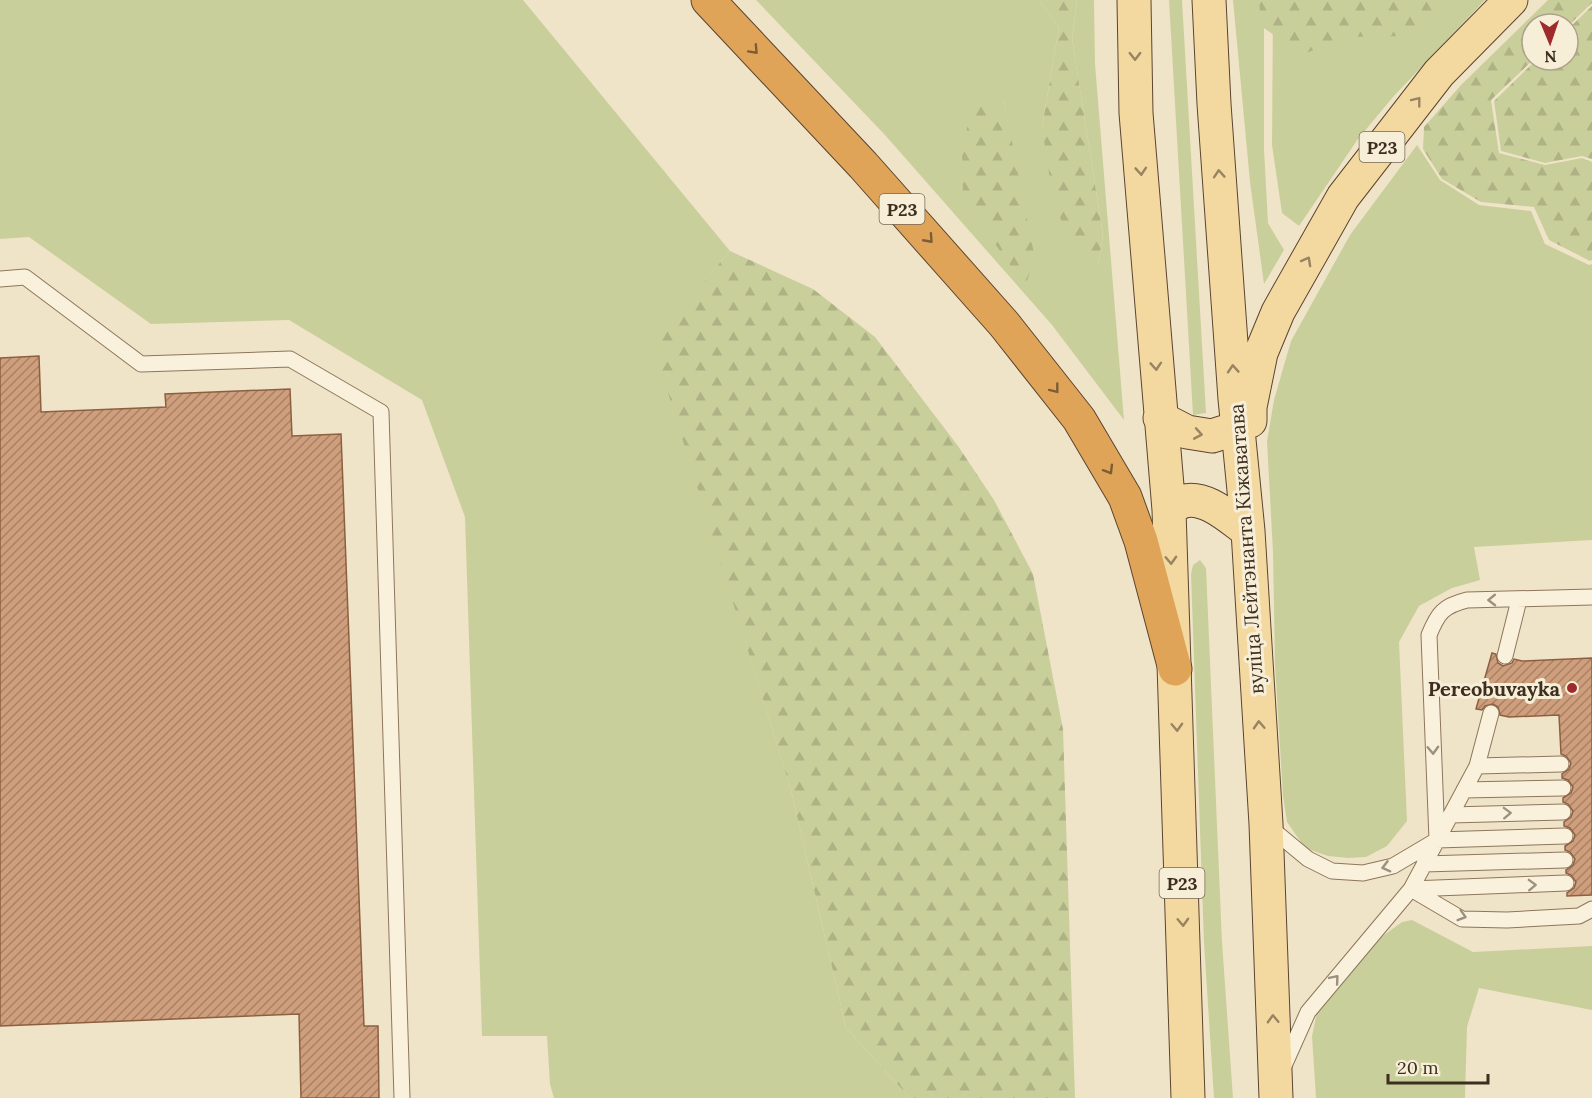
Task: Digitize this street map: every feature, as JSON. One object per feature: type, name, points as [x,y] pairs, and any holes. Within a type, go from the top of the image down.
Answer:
[{"type":"highway","name":"Р23","points":[[708,0],[863,165],[1004,324],[1079,419],[1125,497],[1141,541],[1175,669]]},
{"type":"main road","name":"Р23","points":[[1134,0],[1136,113],[1168,510],[1188,1098]]},
{"type":"main road","name":"вуліца Лейтэнанта Кіжаватава","points":[[1209,0],[1237,428],[1248,531],[1266,824],[1276,1091]]},
{"type":"main road","name":"Р23","points":[[1248,531],[1250,407],[1261,353],[1278,312],[1343,197],[1439,73],[1511,0]]},
{"type":"main road","points":[[1160,418],[1187,432],[1212,436],[1237,428]]},
{"type":"main road","points":[[1168,510],[1183,501],[1198,501],[1217,509],[1248,531]]},
{"type":"lane","points":[[0,279],[25,277],[141,364],[291,359],[381,412],[402,1098]]},
{"type":"lane","points":[[1437,840],[1428,635],[1436,618],[1449,605],[1467,600],[1592,597]]},
{"type":"lane","points":[[1505,656],[1519,600]]},
{"type":"lane","points":[[1276,1091],[1308,1012],[1411,889],[1477,766],[1491,713]]},
{"type":"lane","points":[[1477,766],[1561,764]]},
{"type":"lane","points":[[1464,790],[1563,788]]},
{"type":"lane","points":[[1451,815],[1563,812]]},
{"type":"lane","points":[[1266,824],[1308,859],[1332,871],[1363,873],[1393,866],[1437,840],[1564,836]]},
{"type":"lane","points":[[1424,864],[1565,860]]},
{"type":"lane","points":[[1411,889],[1566,883]]},
{"type":"lane","points":[[1411,889],[1462,919],[1507,920],[1579,916],[1592,909]]},
{"type":"green space","points":[[0,0],[523,0],[730,251],[653,341],[791,790],[846,1028],[910,1098],[554,1098],[550,1084],[547,1036],[482,1036],[465,517],[422,400],[289,320],[151,324],[29,237],[0,239]]},
{"type":"green space","points":[[756,0],[1039,0],[1059,27],[1042,127],[1098,266],[1103,235],[1072,39],[1077,0],[1094,0],[1095,64],[1124,420],[1052,325],[885,135]],"holes":[[[1004,101],[1013,154],[963,199]]]},
{"type":"green space","points":[[1039,0],[1077,0],[1072,39],[1103,235],[1098,266],[1072,248],[1053,199],[1042,127],[1059,27]]},
{"type":"green space","points":[[1169,0],[1182,0],[1206,413],[1193,415]]},
{"type":"green space","points":[[1233,0],[1264,0],[1264,149],[1268,223],[1284,250],[1264,284],[1250,182]]},
{"type":"green space","points":[[1259,0],[1443,0],[1405,36],[1343,37],[1302,55],[1261,26]]},
{"type":"green space","points":[[1273,0],[1485,0],[1393,97],[1358,139],[1299,226],[1282,213],[1272,145]]},
{"type":"green space","points":[[1548,0],[1592,0],[1592,3],[1580,14],[1580,12],[1536,12]]},
{"type":"green space","points":[[1592,6],[1592,159],[1582,156],[1545,163],[1501,151],[1494,101],[1524,72],[1580,72],[1580,18]]},
{"type":"green space","points":[[1520,27],[1520,72],[1491,100],[1499,153],[1545,165],[1582,158],[1592,162],[1592,260],[1549,240],[1534,207],[1481,202],[1442,179],[1423,149],[1424,127],[1461,85]]},
{"type":"green space","points":[[1004,101],[1035,259],[1025,286],[963,199],[962,145],[974,105]]},
{"type":"green space","points":[[1417,145],[1440,180],[1479,205],[1531,211],[1545,244],[1589,265],[1592,264],[1592,540],[1474,547],[1480,580],[1452,588],[1419,606],[1399,642],[1407,821],[1387,846],[1366,857],[1328,856],[1305,848],[1287,822],[1283,796],[1275,665],[1273,552],[1267,441],[1274,400],[1291,341],[1350,235]]},
{"type":"green space","points":[[730,251],[813,289],[875,337],[958,446],[994,500],[1033,574],[1063,729],[1075,1098],[910,1098],[846,1028],[791,790],[652,341]]},
{"type":"green space","points":[[1200,560],[1206,568],[1222,942],[1233,1098],[1214,1098],[1204,943],[1191,574],[1193,565]]},
{"type":"green space","points":[[1412,920],[1473,952],[1592,946],[1592,1010],[1479,988],[1467,1027],[1465,1098],[1316,1098],[1312,1036],[1317,1012],[1369,946],[1402,922]]},
{"type":"building","points":[[39,356],[41,412],[166,407],[165,394],[290,389],[292,436],[341,434],[364,1026],[378,1026],[379,1098],[301,1098],[299,1014],[0,1026],[0,358]]},
{"type":"building","points":[[1492,653],[1496,654],[1498,663],[1503,666],[1512,663],[1514,659],[1522,661],[1592,658],[1592,895],[1567,896],[1576,882],[1571,875],[1566,873],[1575,859],[1570,852],[1565,850],[1565,846],[1573,841],[1575,835],[1570,828],[1564,826],[1564,822],[1571,817],[1573,811],[1568,804],[1563,802],[1563,798],[1571,793],[1573,787],[1568,780],[1562,778],[1562,774],[1569,769],[1571,763],[1566,756],[1561,754],[1559,715],[1509,717],[1500,715],[1498,707],[1493,704],[1485,706],[1482,710],[1476,709]]},
{"type":"place","name":"Pereobuvayka","points":[[1572,688]]}]
